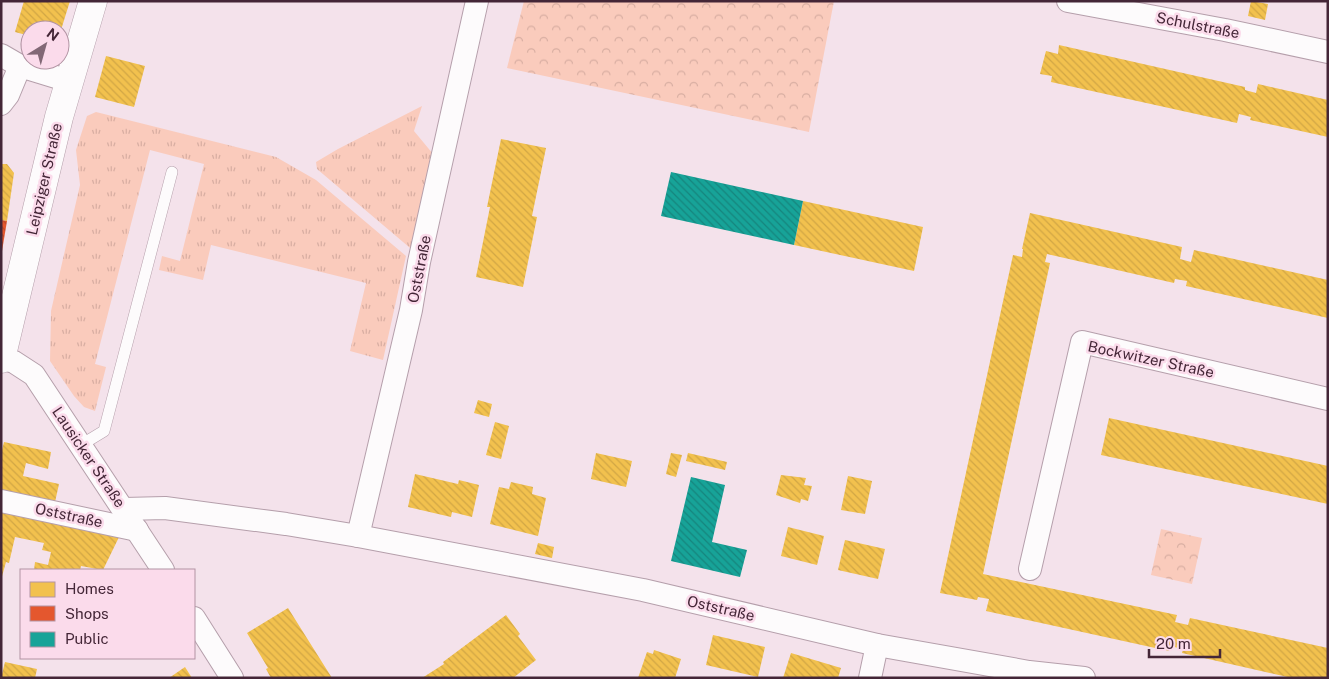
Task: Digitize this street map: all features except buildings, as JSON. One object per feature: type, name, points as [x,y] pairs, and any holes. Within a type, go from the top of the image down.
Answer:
[{"type":"street","name":"Leipziger Straße","points":[[1,359],[56,125],[93,1]]},
{"type":"street","name":"Oststraße","points":[[358,536],[411,310],[419,262],[477,1]]},
{"type":"street","name":"Schulstraße","points":[[1068,1],[1225,30],[1328,52]]},
{"type":"street","points":[[1,104],[8,95],[11,61],[69,81]]},
{"type":"street","name":"Bockwitzer Straße","points":[[1030,569],[1082,342],[1328,399]]},
{"type":"street","name":"Lausicker Straße","points":[[1,359],[14,362],[34,375],[162,569]]},
{"type":"street","name":"Oststraße","points":[[1,501],[137,530]]},
{"type":"street","name":"Oststraße","points":[[124,509],[165,508],[286,524],[358,536],[643,590],[877,645],[1029,672],[1084,678]]},
{"type":"street","points":[[195,620],[232,678]]},
{"type":"street","points":[[870,678],[877,645]]},
{"type":"lane","points":[[81,446],[104,431],[172,172]]},
{"type":"green space","points":[[524,1],[834,1],[809,132],[507,68]]},
{"type":"green space","points":[[422,106],[414,131],[438,160],[416,253],[317,169],[316,162]]},
{"type":"green space","points":[[96,112],[276,157],[316,180],[406,256],[383,360],[350,351],[366,283],[211,245],[203,280],[159,270],[162,256],[180,261],[204,164],[150,150],[95,364],[106,367],[95,411],[84,407],[74,396],[50,361],[51,311],[80,185],[76,150],[87,116]]},
{"type":"green space","points":[[1161,529],[1202,538],[1192,584],[1151,575]]}]
